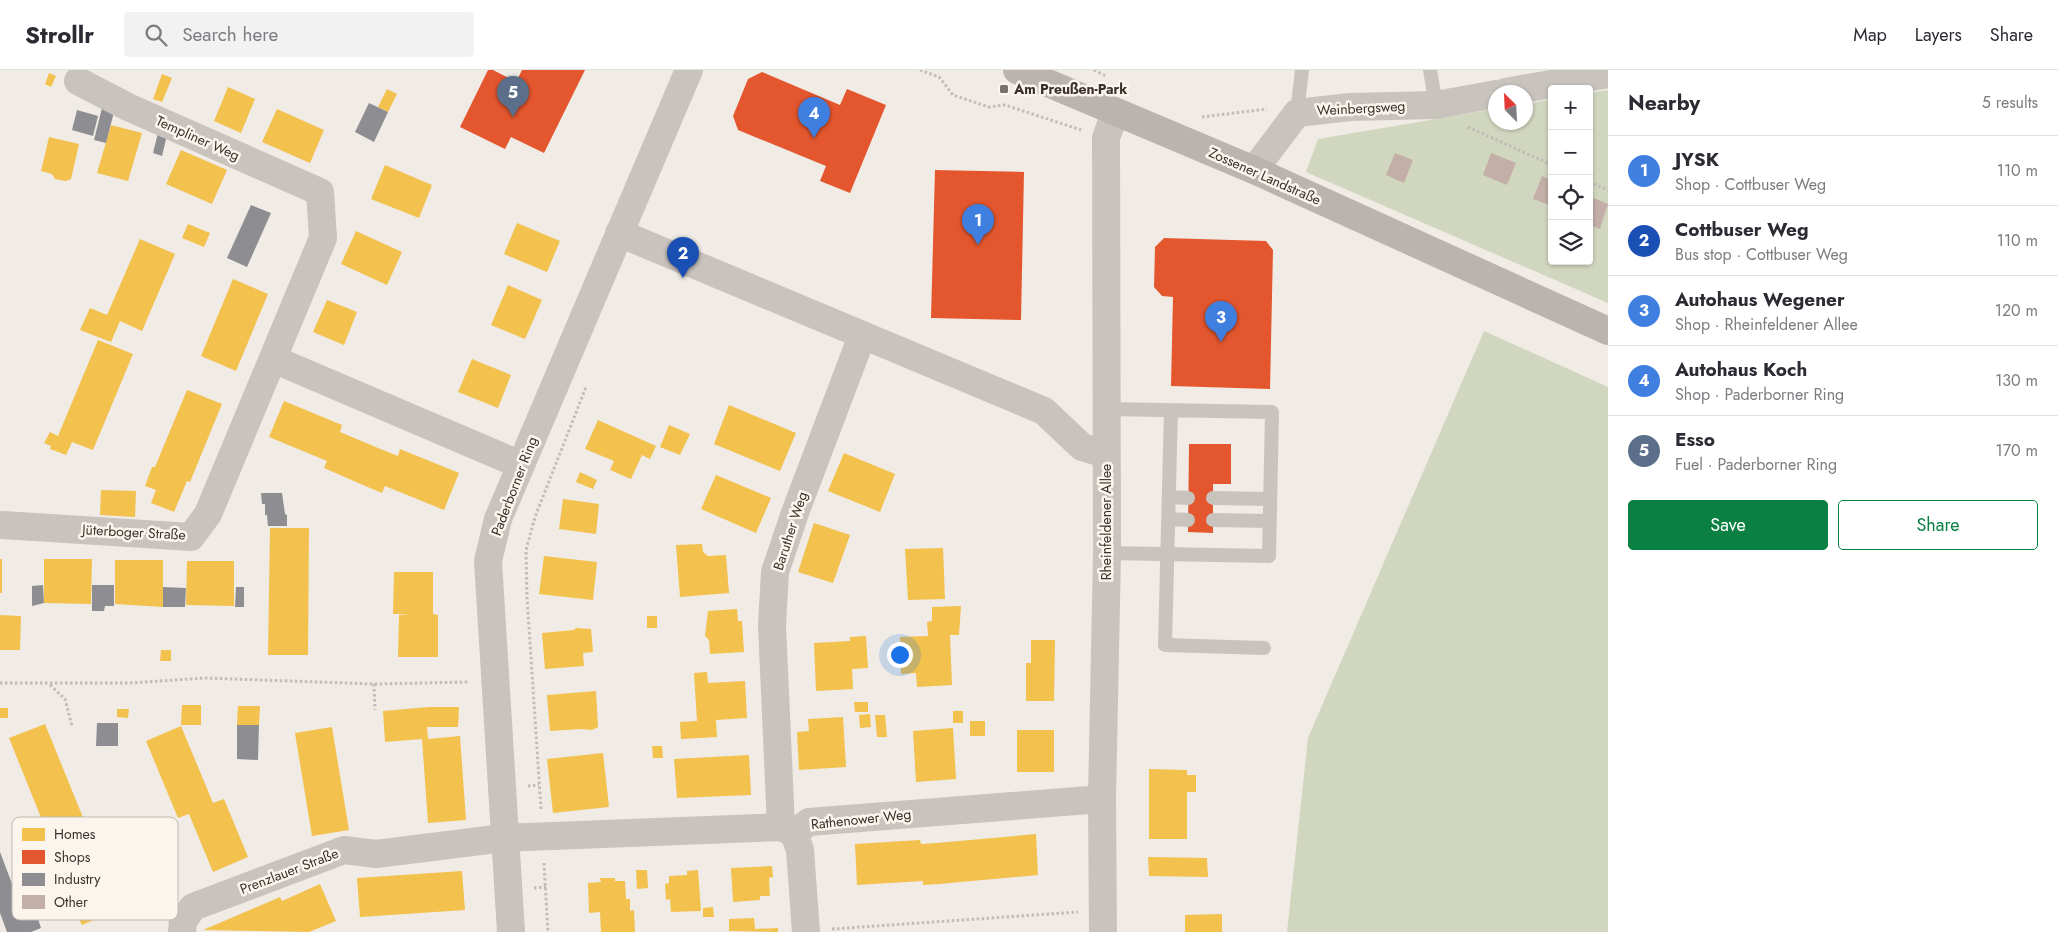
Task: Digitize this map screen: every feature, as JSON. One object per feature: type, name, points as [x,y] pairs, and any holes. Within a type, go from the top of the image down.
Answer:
[{"type":"main road","name":"Zossener Landstraße","points":[[1017,70],[1115,113],[1254,170],[1608,332]]},
{"type":"street","name":"Paderborner Ring","points":[[511,932],[488,561],[498,520],[689,70]]},
{"type":"street","points":[[1533,87],[1608,74]]},
{"type":"street","name":"Templiner Weg","points":[[78,81],[128,107],[320,192]]},
{"type":"street","name":"Weinbergsweg","points":[[1254,170],[1297,113],[1350,107],[1436,105],[1488,95]]},
{"type":"street","name":"Rheinfeldener Allee","points":[[1103,921],[1102,799],[1107,553],[1106,138],[1115,113]]},
{"type":"street","name":"Jüterboger Straße","points":[[3,525],[191,537],[208,514],[323,238],[320,192]]},
{"type":"street","points":[[619,233],[1044,411],[1082,446],[1106,454]]},
{"type":"street","name":"Baruther Weg","points":[[806,931],[800,850],[787,830],[772,625],[775,572],[796,510],[862,336]]},
{"type":"street","points":[[273,359],[521,465]]},
{"type":"street","name":"Rathenower Weg","points":[[504,838],[787,830],[808,822],[1102,799]]},
{"type":"street","name":"Prenzlauer Straße","points":[[182,932],[183,921],[193,907],[344,850],[376,854],[504,838]]},
{"type":"lane","points":[[1297,113],[1302,70]]},
{"type":"lane","points":[[1430,70],[1436,105]]},
{"type":"lane","points":[[1106,409],[1272,412],[1269,556],[1107,553]]},
{"type":"lane","points":[[1171,410],[1165,645],[1264,648]]},
{"type":"lane","points":[[1170,498],[1188,498]]},
{"type":"lane","points":[[1213,498],[1270,500]]},
{"type":"lane","points":[[1169,519],[1188,520]]},
{"type":"lane","points":[[1213,520],[1270,522]]},
{"type":"path","points":[[920,70],[939,77],[953,95],[989,107],[1005,105],[1106,138]]},
{"type":"path","points":[[1094,70],[1110,78]]},
{"type":"path","points":[[1436,105],[1437,113],[1548,163]]},
{"type":"path","points":[[1194,114],[1202,117],[1279,107],[1297,113]]},
{"type":"path","points":[[1593,184],[1608,190]]},
{"type":"path","points":[[548,932],[527,596],[526,550],[535,517],[589,378]]},
{"type":"path","points":[[0,682],[50,684],[130,683],[205,678],[374,684],[475,682]]},
{"type":"path","points":[[50,684],[66,699],[72,726]]},
{"type":"path","points":[[374,684],[375,710]]},
{"type":"path","points":[[806,931],[1103,921]]},
{"type":"green space","points":[[1608,90],[1608,303],[1306,172],[1318,139],[1488,110],[1488,130],[1533,130],[1533,103],[1548,100],[1548,265],[1593,265],[1593,92]]},
{"type":"green space","points":[[1484,331],[1608,387],[1608,932],[1287,932],[1308,738]]},
{"type":"building: Homes","points":[[49,73],[56,76],[51,87],[45,84]]},
{"type":"building: Homes","points":[[162,74],[172,78],[162,102],[153,99]]},
{"type":"building: Homes","points":[[228,87],[255,99],[241,133],[214,121]]},
{"type":"building: Homes","points":[[387,89],[397,94],[388,112],[378,107]]},
{"type":"building: Homes","points":[[277,109],[324,130],[310,163],[262,142]]},
{"type":"building: Homes","points":[[111,125],[142,133],[128,181],[97,173]]},
{"type":"building: Homes","points":[[49,137],[79,144],[71,179],[66,181],[55,179],[52,174],[41,171]]},
{"type":"building: Homes","points":[[181,150],[227,170],[212,204],[166,184]]},
{"type":"building: Homes","points":[[385,165],[432,185],[419,218],[371,199]]},
{"type":"building: Homes","points":[[517,223],[560,241],[547,272],[504,254]]},
{"type":"building: Homes","points":[[188,224],[210,233],[204,247],[182,238]]},
{"type":"building: Homes","points":[[356,231],[402,252],[387,285],[341,264]]},
{"type":"building: Homes","points":[[140,239],[175,254],[142,331],[120,321],[111,342],[80,330],[90,308],[107,315]]},
{"type":"building: Homes","points":[[233,279],[268,294],[236,371],[201,356]]},
{"type":"building: Homes","points":[[508,285],[542,300],[525,339],[491,325]]},
{"type":"building: Homes","points":[[327,300],[357,312],[344,345],[313,332]]},
{"type":"building: Homes","points":[[98,340],[133,354],[93,450],[72,442],[66,455],[50,449],[51,446],[44,443],[50,432],[58,436]]},
{"type":"building: Homes","points":[[472,359],[511,375],[498,408],[458,392]]},
{"type":"building: Homes","points":[[187,390],[222,404],[190,482],[187,481],[174,512],[151,503],[156,490],[145,486],[152,467],[155,467]]},
{"type":"building: Homes","points":[[284,401],[342,425],[340,432],[378,448],[398,456],[400,449],[459,473],[444,510],[385,486],[382,493],[324,468],[327,461],[269,437]]},
{"type":"building: Homes","points":[[729,405],[796,433],[780,471],[714,444]]},
{"type":"building: Homes","points":[[598,420],[656,446],[650,459],[642,455],[631,479],[610,470],[614,461],[585,449]]},
{"type":"building: Homes","points":[[669,425],[690,434],[680,455],[660,447]]},
{"type":"building: Homes","points":[[844,453],[895,474],[880,512],[828,491]]},
{"type":"building: Homes","points":[[580,472],[597,480],[593,489],[576,482]]},
{"type":"building: Homes","points":[[716,475],[771,498],[756,533],[701,509]]},
{"type":"building: Homes","points":[[101,490],[136,491],[135,517],[100,515]]},
{"type":"building: Homes","points":[[563,499],[599,504],[596,534],[559,529]]},
{"type":"building: Homes","points":[[814,523],[850,535],[833,583],[798,572]]},
{"type":"building: Homes","points":[[270,528],[309,528],[308,655],[268,655]]},
{"type":"building: Homes","points":[[702,544],[703,552],[708,556],[726,555],[729,593],[680,597],[676,545]]},
{"type":"building: Homes","points":[[943,548],[945,599],[908,600],[905,549]]},
{"type":"building: Homes","points":[[544,556],[597,562],[593,600],[539,594]]},
{"type":"building: Homes","points":[[0,559],[2,559],[2,593],[0,593]]},
{"type":"building: Homes","points":[[44,559],[92,559],[91,604],[44,603]]},
{"type":"building: Homes","points":[[115,560],[163,560],[163,607],[115,604]]},
{"type":"building: Homes","points":[[187,561],[234,561],[234,606],[186,605]]},
{"type":"building: Homes","points":[[394,572],[433,572],[433,614],[438,615],[438,657],[398,657],[399,615],[410,614],[393,614]]},
{"type":"building: Homes","points":[[961,606],[959,635],[950,635],[952,685],[917,687],[916,673],[901,674],[900,637],[928,636],[927,622],[932,621],[932,607]]},
{"type":"building: Homes","points":[[737,609],[738,621],[742,621],[744,652],[710,654],[709,640],[705,636],[708,611]]},
{"type":"building: Homes","points":[[0,615],[21,616],[20,650],[0,650]]},
{"type":"building: Homes","points":[[647,616],[657,616],[657,628],[647,628]]},
{"type":"building: Homes","points":[[576,628],[591,629],[593,652],[583,653],[584,666],[545,669],[542,633],[574,630]]},
{"type":"building: Homes","points":[[866,636],[868,668],[852,669],[853,689],[816,691],[814,643],[850,641],[850,637]]},
{"type":"building: Homes","points":[[1031,640],[1055,640],[1054,701],[1026,701],[1026,663],[1031,663]]},
{"type":"building: Homes","points":[[161,650],[171,650],[171,661],[160,661]]},
{"type":"building: Homes","points":[[707,672],[708,683],[745,681],[747,718],[716,720],[717,737],[681,739],[680,722],[697,721],[694,673]]},
{"type":"building: Homes","points":[[596,691],[598,727],[592,730],[550,731],[547,695]]},
{"type":"building: Homes","points":[[854,702],[868,702],[868,712],[855,712]]},
{"type":"building: Homes","points":[[182,705],[201,705],[201,725],[181,725]]},
{"type":"building: Homes","points":[[238,706],[260,706],[259,725],[237,725]]},
{"type":"building: Homes","points":[[429,707],[459,707],[458,727],[427,727],[428,739],[460,736],[466,820],[428,823],[422,739],[385,742],[383,711]]},
{"type":"building: Homes","points":[[0,708],[8,708],[8,718],[0,718]]},
{"type":"building: Homes","points":[[117,709],[129,709],[128,718],[117,717]]},
{"type":"building: Homes","points":[[953,711],[963,711],[963,723],[953,723]]},
{"type":"building: Homes","points":[[870,714],[871,727],[860,728],[859,715]]},
{"type":"building: Homes","points":[[875,715],[885,715],[887,737],[877,737]]},
{"type":"building: Homes","points":[[843,717],[846,767],[799,770],[797,732],[809,731],[808,719]]},
{"type":"building: Homes","points":[[970,721],[985,721],[985,736],[970,736]]},
{"type":"building: Homes","points":[[45,724],[83,817],[41,817],[9,738]]},
{"type":"building: Homes","points":[[181,726],[213,803],[224,799],[248,857],[213,872],[189,814],[178,818],[146,741]]},
{"type":"building: Homes","points":[[332,727],[349,830],[312,836],[295,733]]},
{"type":"building: Homes","points":[[953,728],[956,779],[916,782],[913,731]]},
{"type":"building: Homes","points":[[1017,730],[1054,730],[1054,772],[1017,772]]},
{"type":"building: Homes","points":[[652,746],[662,746],[663,758],[653,758]]},
{"type":"building: Homes","points":[[603,753],[609,807],[553,813],[547,759]]},
{"type":"building: Homes","points":[[749,755],[751,795],[677,798],[674,759]]},
{"type":"building: Homes","points":[[1149,769],[1187,770],[1187,775],[1196,775],[1196,792],[1187,792],[1187,839],[1149,839]]},
{"type":"building: Homes","points":[[1036,834],[1038,875],[923,885],[923,881],[857,885],[855,844],[920,840],[921,844]]},
{"type":"building: Homes","points":[[1148,857],[1207,858],[1208,877],[1149,876]]},
{"type":"building: Homes","points":[[772,866],[773,877],[769,878],[770,896],[760,896],[760,900],[733,902],[731,868]]},
{"type":"building: Homes","points":[[636,870],[647,870],[648,888],[637,889]]},
{"type":"building: Homes","points":[[698,870],[701,911],[671,912],[670,899],[666,900],[665,884],[669,883],[669,876],[687,875],[687,871]]},
{"type":"building: Homes","points":[[462,871],[465,910],[360,917],[357,878]]},
{"type":"building: Homes","points":[[600,878],[615,878],[615,881],[625,881],[626,899],[630,899],[630,911],[634,910],[635,932],[601,932],[600,912],[589,913],[588,883],[601,882]]},
{"type":"building: Homes","points":[[320,884],[336,921],[309,932],[203,930],[280,897],[282,901]]},
{"type":"building: Homes","points":[[713,907],[714,917],[703,917],[703,908]]},
{"type":"building: Homes","points":[[1222,914],[1222,932],[1185,932],[1185,915]]},
{"type":"building: Homes","points":[[754,918],[755,929],[778,928],[778,932],[729,931],[729,919]]},
{"type":"building: Homes","points":[[80,920],[94,920],[82,925]]},
{"type":"building: Shops","points":[[488,70],[493,70],[516,82],[522,70],[585,70],[544,153],[511,137],[505,149],[460,127]]},
{"type":"building: Shops","points":[[762,72],[840,105],[847,89],[886,105],[850,193],[820,181],[826,166],[738,130],[733,116],[748,79]]},
{"type":"building: Shops","points":[[935,170],[1024,172],[1021,320],[931,318]]},
{"type":"building: Shops","points":[[1164,238],[1266,241],[1273,250],[1270,389],[1171,386],[1173,297],[1162,296],[1154,287],[1155,247]]},
{"type":"building: Shops","points":[[1189,444],[1231,444],[1231,484],[1213,484],[1213,533],[1188,532]]},
{"type":"building: Industry","points":[[369,103],[388,112],[374,142],[355,132]]},
{"type":"building: Industry","points":[[102,108],[114,112],[106,143],[94,140]]},
{"type":"building: Industry","points":[[77,110],[98,116],[93,136],[72,130]]},
{"type":"building: Industry","points":[[158,133],[167,135],[162,156],[153,153]]},
{"type":"building: Industry","points":[[251,205],[271,213],[247,267],[227,258]]},
{"type":"building: Industry","points":[[261,493],[282,493],[285,514],[287,515],[287,526],[268,526],[265,504],[262,504]]},
{"type":"building: Industry","points":[[43,585],[44,603],[32,606],[32,586]]},
{"type":"building: Industry","points":[[92,585],[114,585],[114,606],[105,606],[104,611],[92,611]]},
{"type":"building: Industry","points":[[163,587],[186,588],[185,607],[163,607]]},
{"type":"building: Industry","points":[[236,587],[244,587],[244,607],[235,607]]},
{"type":"building: Industry","points":[[97,723],[118,723],[118,746],[96,746]]},
{"type":"building: Industry","points":[[237,725],[259,725],[258,760],[237,759]]},
{"type":"building: Industry","points":[[0,852],[12,884],[12,920],[38,920],[41,928],[31,932],[7,932],[0,913]]},
{"type":"building: Other","points":[[1395,153],[1413,160],[1404,183],[1386,175]]},
{"type":"building: Other","points":[[1491,153],[1516,163],[1507,185],[1483,175]]},
{"type":"building: Other","points":[[1542,176],[1548,178],[1548,205],[1533,199]]},
{"type":"building: Other","points":[[1593,198],[1608,204],[1600,229],[1593,226]]},
{"type":"place","name":"Am Preußen-Park","points":[[1004,89]]},
{"type":"place","name":"Esso","points":[[513,117]]},
{"type":"place","name":"Autohaus Koch","points":[[814,138]]},
{"type":"place","name":"JYSK","points":[[978,245]]},
{"type":"place","name":"Cottbuser Weg","points":[[683,278]]},
{"type":"place","name":"Autohaus Wegener","points":[[1221,342]]}]
